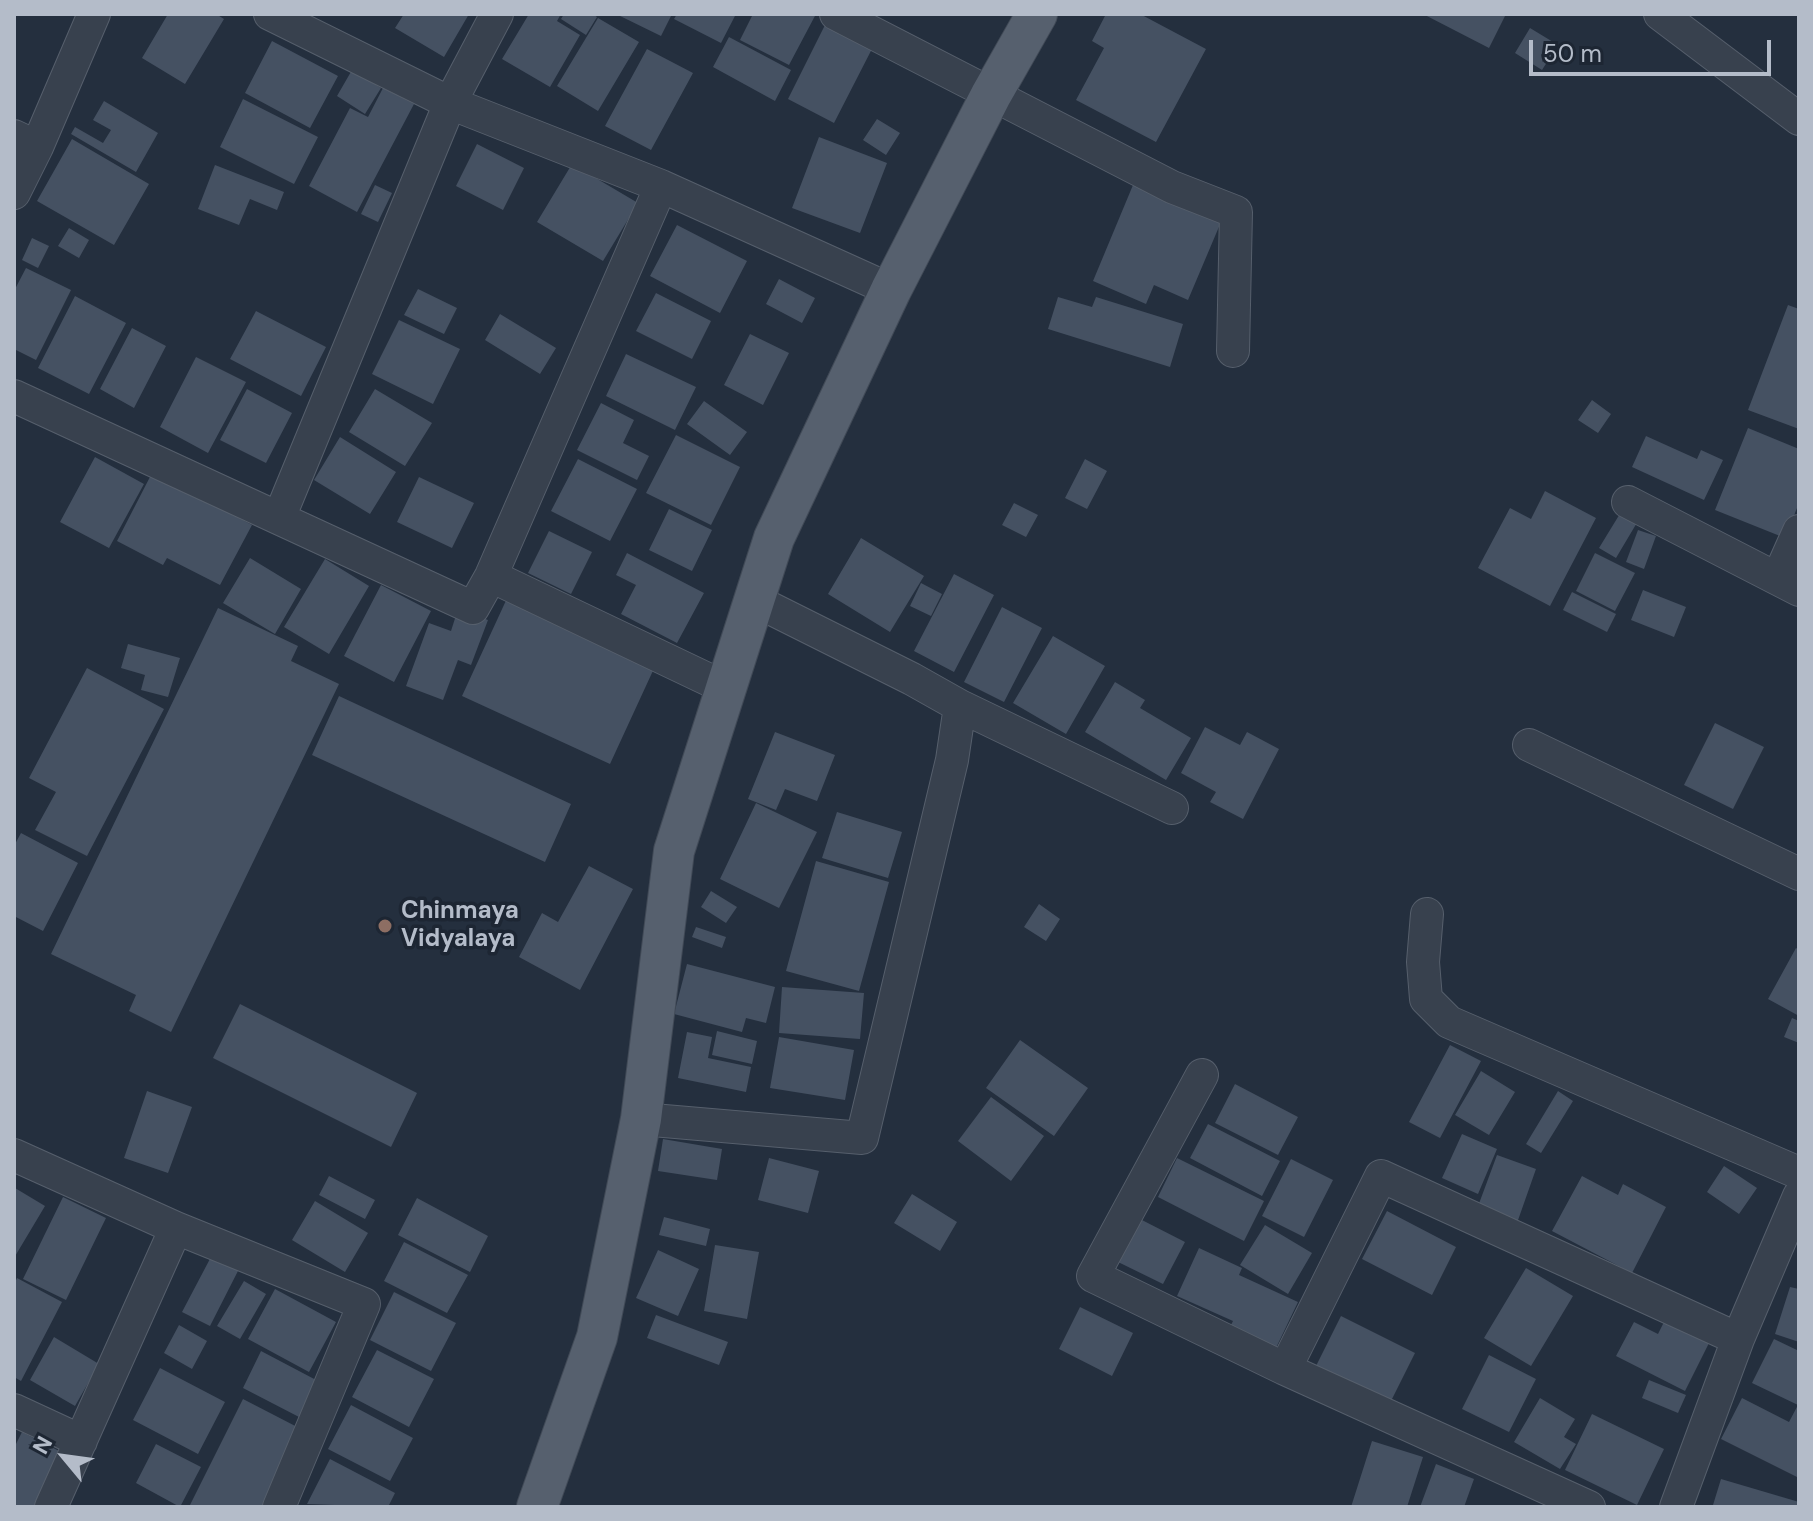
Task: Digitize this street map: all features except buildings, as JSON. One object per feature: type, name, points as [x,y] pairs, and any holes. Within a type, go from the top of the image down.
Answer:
[{"type":"main road","points":[[537,1507],[597,1337],[641,1119],[674,851],[774,538],[891,290],[991,95],[1037,14]]},
{"type":"street","points":[[14,193],[26,142],[94,14]]},
{"type":"street","points":[[270,14],[450,103],[661,186],[891,290]]},
{"type":"street","points":[[279,518],[450,103],[497,14]]},
{"type":"street","points":[[836,14],[1172,187],[1236,212],[1233,351]]},
{"type":"street","points":[[1660,14],[1799,119]]},
{"type":"street","points":[[14,396],[473,608],[491,576],[661,186]]},
{"type":"street","points":[[1628,502],[1789,584],[1799,531]]},
{"type":"street","points":[[491,576],[726,688]]},
{"type":"street","points":[[754,600],[960,706],[1172,808]]},
{"type":"street","points":[[641,1119],[862,1138],[952,760],[960,706]]},
{"type":"street","points":[[1529,745],[1799,874]]},
{"type":"street","points":[[1427,914],[1423,962],[1426,999],[1449,1022],[1799,1173]]},
{"type":"street","points":[[1202,1075],[1093,1276],[1285,1369],[1589,1507]]},
{"type":"street","points":[[14,1155],[176,1228],[364,1304],[279,1507]]},
{"type":"street","points":[[1285,1369],[1381,1176],[1738,1339]]},
{"type":"street","points":[[1676,1507],[1738,1339],[1799,1196]]},
{"type":"street","points":[[51,1507],[176,1228]]},
{"type":"street","points":[[14,1410],[81,1441]]},
{"type":"place","name":"Chinmaya Vidyalaya","points":[[385,926]]}]
